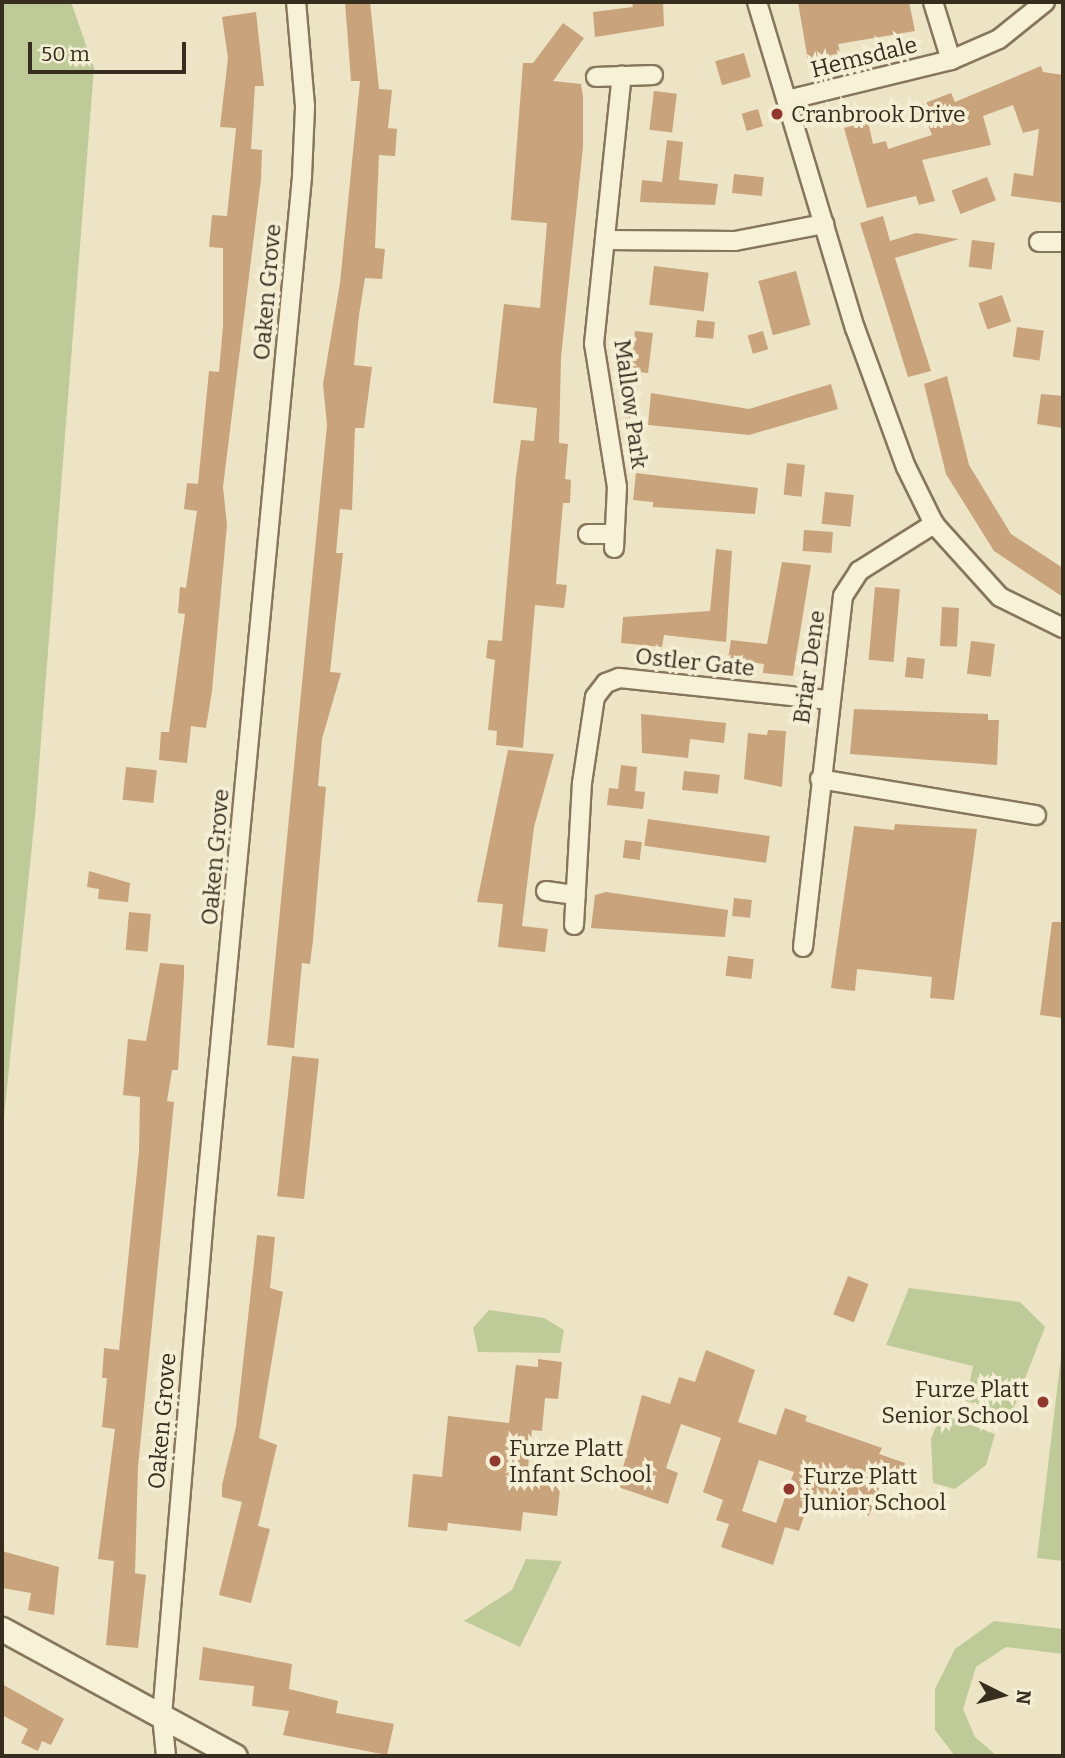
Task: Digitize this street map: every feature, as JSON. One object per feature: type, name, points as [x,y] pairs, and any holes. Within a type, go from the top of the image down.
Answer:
[{"type":"street","name":"Oaken Grove","points":[[166,1756],[162,1716],[302,176],[305,106],[296,2]]},
{"type":"street","points":[[757,2],[824,224],[906,467],[934,524],[1000,597],[1063,628]]},
{"type":"street","name":"Hemsdale","points":[[933,2],[951,60]]},
{"type":"street","name":"Hemsdale","points":[[787,100],[951,60],[999,38],[1045,2]]},
{"type":"street","name":"Mallow Park","points":[[588,534],[614,541],[617,487],[594,344],[622,75]]},
{"type":"street","points":[[596,77],[653,75]]},
{"type":"street","points":[[606,240],[735,241],[824,224]]},
{"type":"street","points":[[1040,242],[1063,242]]},
{"type":"street","name":"Briar Dene","points":[[803,947],[828,700],[843,596],[859,571],[934,524]]},
{"type":"street","name":"Ostler Gate","points":[[574,925],[584,771],[595,697],[606,684],[619,678],[828,700]]},
{"type":"street","points":[[820,779],[1036,815]]},
{"type":"street","points":[[545,891],[576,895]]},
{"type":"street","points":[[2,1629],[235,1756]]},
{"type":"green space","points":[[2,2],[71,2],[94,68],[35,816],[2,1136]]},
{"type":"green space","points":[[909,1288],[1020,1302],[1045,1327],[1011,1415],[966,1401],[973,1366],[886,1345]]},
{"type":"green space","points":[[489,1310],[544,1318],[564,1330],[560,1353],[478,1352],[473,1328]]},
{"type":"green space","points":[[1063,1340],[1063,1561],[1037,1558]]},
{"type":"green space","points":[[941,1414],[995,1434],[986,1465],[955,1489],[933,1483],[931,1439]]},
{"type":"green space","points":[[526,1559],[562,1561],[520,1647],[464,1621],[512,1590]]},
{"type":"green space","points":[[994,1621],[1063,1629],[1063,1654],[1006,1647],[976,1667],[963,1709],[975,1737],[997,1756],[955,1756],[935,1730],[935,1689],[955,1649]]},
{"type":"building","points":[[345,2],[370,2],[379,89],[392,90],[388,128],[397,129],[395,156],[379,155],[375,248],[385,249],[382,279],[365,278],[359,315],[354,365],[372,367],[364,428],[355,428],[352,510],[340,509],[336,553],[343,553],[330,672],[341,673],[322,739],[318,786],[326,787],[313,940],[310,964],[302,963],[294,1048],[267,1045],[327,425],[323,384],[340,283],[360,81],[351,81]]},
{"type":"building","points":[[632,2],[663,2],[664,26],[595,37],[593,12],[633,7]]},
{"type":"building","points":[[798,2],[909,2],[915,31],[838,44],[840,53],[808,61]]},
{"type":"building","points":[[256,12],[264,86],[255,86],[251,149],[262,150],[261,179],[223,487],[227,525],[212,691],[206,728],[191,726],[187,763],[159,760],[161,732],[169,732],[185,614],[178,613],[180,587],[186,588],[197,511],[184,509],[187,483],[198,484],[209,371],[219,372],[223,326],[223,248],[209,247],[212,215],[227,216],[236,128],[220,127],[228,58],[222,17]]},
{"type":"building","points":[[563,23],[584,38],[553,81],[581,84],[583,97],[583,147],[561,357],[559,443],[568,444],[565,479],[571,480],[570,503],[563,503],[556,584],[567,585],[564,608],[535,605],[523,748],[496,745],[497,731],[488,730],[495,660],[486,658],[488,640],[502,641],[521,440],[534,441],[537,408],[493,403],[504,304],[540,308],[547,223],[511,220],[523,63],[533,63]]},
{"type":"building","points":[[744,53],[751,77],[722,85],[715,61]]},
{"type":"building","points":[[1041,66],[1043,72],[1063,75],[1063,203],[1011,196],[1014,173],[1033,176],[1039,129],[1023,133],[1013,105],[983,116],[991,145],[922,160],[935,201],[919,205],[916,196],[867,208],[844,128],[868,122],[873,144],[886,141],[888,149],[932,135],[920,105],[951,93],[955,102]]},
{"type":"building","points":[[654,91],[677,94],[672,133],[649,130]]},
{"type":"building","points":[[758,109],[763,126],[747,131],[742,114]]},
{"type":"building","points":[[667,140],[683,142],[679,180],[718,184],[715,205],[640,202],[642,180],[662,182]]},
{"type":"building","points":[[734,174],[764,177],[762,196],[732,193]]},
{"type":"building","points":[[987,177],[996,200],[960,214],[952,191]]},
{"type":"building","points":[[883,216],[890,241],[916,233],[959,239],[895,258],[931,371],[908,377],[860,223]]},
{"type":"building","points":[[972,240],[995,243],[992,270],[969,267]]},
{"type":"building","points":[[654,266],[709,273],[704,311],[649,305]]},
{"type":"building","points":[[796,271],[810,325],[773,335],[758,281]]},
{"type":"building","points":[[1002,295],[1011,321],[987,330],[978,303]]},
{"type":"building","points":[[697,320],[715,322],[713,339],[695,337]]},
{"type":"building","points":[[1017,327],[1044,331],[1040,360],[1013,357]]},
{"type":"building","points":[[635,331],[653,333],[648,373],[622,370],[624,353],[633,354]]},
{"type":"building","points":[[763,331],[768,349],[753,354],[748,335]]},
{"type":"building","points":[[947,376],[969,465],[1011,534],[1063,568],[1063,597],[994,551],[946,474],[924,384]]},
{"type":"building","points":[[831,384],[838,409],[749,435],[648,425],[651,393],[749,409]]},
{"type":"building","points":[[1041,394],[1063,396],[1063,428],[1037,424]]},
{"type":"building","points":[[627,416],[644,418],[642,434],[625,432]]},
{"type":"building","points":[[787,463],[805,465],[802,497],[784,495]]},
{"type":"building","points":[[636,473],[758,488],[755,514],[653,507],[653,502],[633,500]]},
{"type":"building","points":[[825,492],[854,495],[850,527],[822,524]]},
{"type":"building","points":[[804,530],[833,532],[831,553],[803,551]]},
{"type":"building","points":[[716,549],[732,551],[726,642],[664,635],[662,647],[621,643],[623,617],[710,611]]},
{"type":"building","points":[[782,562],[811,565],[793,676],[763,673],[764,664],[728,659],[731,640],[767,644]]},
{"type":"building","points":[[875,587],[900,589],[894,662],[869,660]]},
{"type":"building","points":[[942,607],[959,608],[957,647],[940,646]]},
{"type":"building","points":[[971,641],[995,644],[991,677],[967,674]]},
{"type":"building","points":[[907,657],[925,659],[923,679],[905,677]]},
{"type":"building","points":[[854,709],[988,714],[988,720],[999,720],[997,765],[850,754]]},
{"type":"building","points":[[641,714],[726,723],[724,743],[690,739],[688,758],[642,753]]},
{"type":"building","points":[[768,730],[786,731],[782,787],[744,779],[748,733],[767,735]]},
{"type":"building","points":[[508,750],[554,754],[534,827],[522,926],[548,929],[545,952],[498,947],[503,904],[477,902]]},
{"type":"building","points":[[621,765],[637,767],[635,791],[645,792],[643,809],[607,805],[609,788],[618,789]]},
{"type":"building","points":[[126,767],[157,770],[153,803],[123,800]]},
{"type":"building","points":[[684,771],[720,775],[718,794],[682,790]]},
{"type":"building","points":[[648,819],[770,836],[766,863],[644,846]]},
{"type":"building","points":[[895,824],[977,829],[954,1000],[930,998],[932,977],[857,969],[855,991],[831,988],[854,826],[894,830]]},
{"type":"building","points":[[625,840],[642,842],[640,860],[623,858]]},
{"type":"building","points":[[89,871],[130,883],[128,902],[98,899],[99,889],[87,887]]},
{"type":"building","points":[[606,892],[728,910],[725,937],[591,928],[595,895]]},
{"type":"building","points":[[734,898],[752,900],[750,918],[732,916]]},
{"type":"building","points":[[129,912],[151,914],[148,952],[126,950]]},
{"type":"building","points":[[1052,922],[1063,922],[1063,1018],[1040,1015]]},
{"type":"building","points":[[728,956],[754,959],[751,979],[726,976]]},
{"type":"building","points":[[160,963],[184,965],[184,976],[178,1070],[172,1070],[167,1101],[174,1102],[138,1467],[135,1573],[146,1575],[138,1648],[106,1645],[114,1561],[98,1559],[115,1429],[102,1427],[107,1378],[102,1378],[104,1348],[119,1350],[139,1152],[140,1097],[123,1095],[128,1039],[146,1041]]},
{"type":"building","points":[[292,1056],[319,1059],[304,1199],[277,1196]]},
{"type":"building","points":[[257,1235],[275,1237],[270,1288],[283,1292],[259,1438],[277,1445],[258,1526],[270,1529],[251,1603],[219,1595],[242,1502],[222,1497],[222,1485],[236,1427]]},
{"type":"building","points":[[848,1276],[869,1284],[854,1322],[833,1314]]},
{"type":"building","points":[[706,1350],[755,1370],[738,1422],[776,1435],[785,1408],[807,1416],[805,1421],[882,1448],[879,1454],[905,1463],[897,1488],[881,1482],[869,1516],[820,1499],[816,1510],[807,1507],[799,1531],[785,1527],[773,1565],[721,1547],[729,1524],[716,1520],[723,1500],[703,1492],[721,1438],[681,1424],[666,1468],[678,1473],[668,1504],[618,1487],[642,1395],[670,1404],[679,1377],[695,1382]],"holes":[[[759,1460],[794,1472],[776,1523],[742,1511]]]},
{"type":"building","points":[[538,1359],[562,1362],[558,1399],[545,1398],[542,1431],[532,1430],[527,1476],[561,1480],[557,1516],[523,1512],[521,1531],[448,1523],[447,1531],[408,1527],[413,1474],[442,1477],[448,1416],[509,1423],[516,1365],[538,1367]]},
{"type":"building","points":[[2,1551],[59,1567],[54,1615],[28,1610],[31,1593],[2,1588]]},
{"type":"building","points":[[203,1647],[292,1664],[289,1689],[338,1701],[336,1713],[394,1724],[387,1755],[283,1735],[289,1711],[252,1706],[254,1686],[199,1680]]},
{"type":"building","points":[[2,1684],[64,1719],[51,1745],[42,1741],[38,1751],[21,1743],[28,1729],[2,1715]]},
{"type":"place","name":"Cranbrook Drive","points":[[777,114]]},
{"type":"place","name":"Furze Platt Senior School","points":[[1043,1402]]},
{"type":"place","name":"Furze Platt Infant School","points":[[495,1461]]},
{"type":"place","name":"Furze Platt Junior School","points":[[789,1489]]}]
